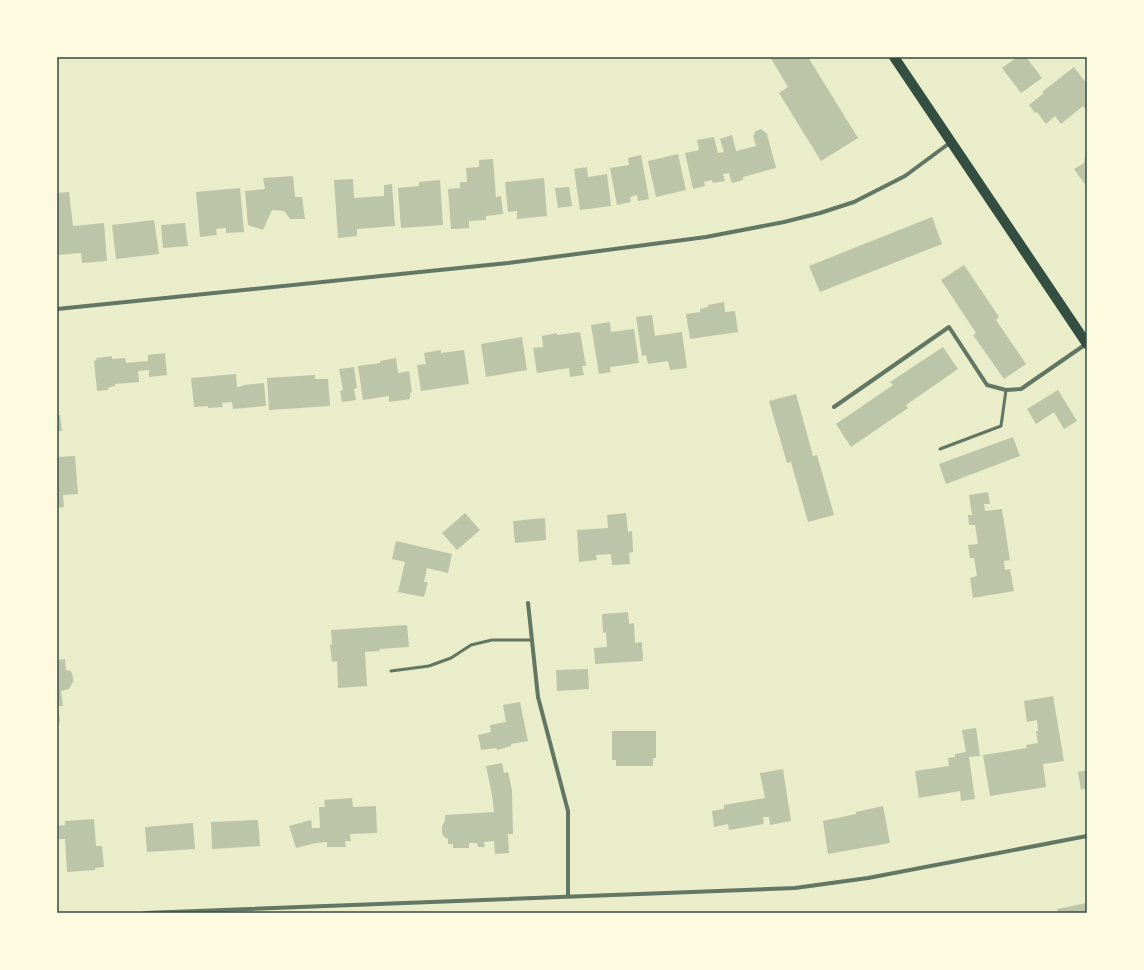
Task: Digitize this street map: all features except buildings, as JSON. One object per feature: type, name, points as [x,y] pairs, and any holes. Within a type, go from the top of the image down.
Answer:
[{"type":"main road","points":[[894,57],[1087,344]]},
{"type":"street","points":[[57,308],[327,280],[501,264],[706,237],[784,222],[820,213],[854,202],[905,176],[951,142]]},
{"type":"street","points":[[834,408],[949,327],[987,385],[1006,390],[1021,389],[1087,344]]},
{"type":"street","points":[[528,603],[538,697],[568,811],[568,896]]},
{"type":"street","points":[[145,913],[795,888],[868,878],[1087,836]]},
{"type":"lane","points":[[940,450],[1000,426],[1006,390]]},
{"type":"lane","points":[[391,671],[429,666],[451,658],[471,645],[492,640],[532,640]]}]
